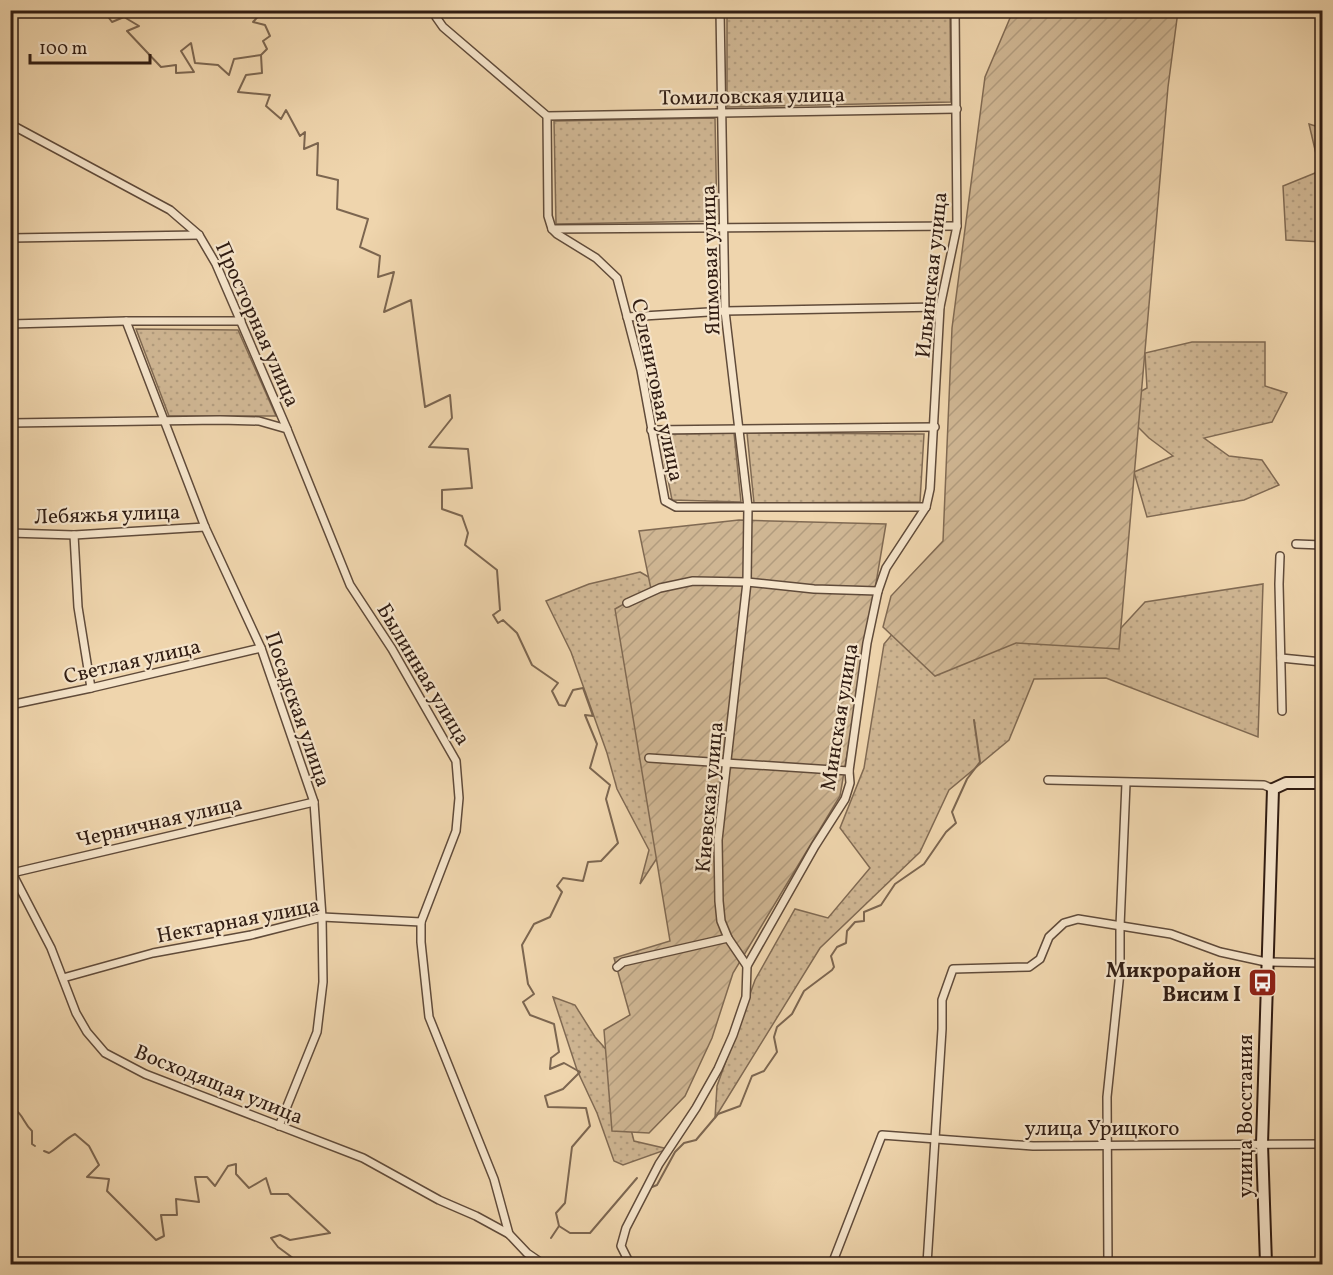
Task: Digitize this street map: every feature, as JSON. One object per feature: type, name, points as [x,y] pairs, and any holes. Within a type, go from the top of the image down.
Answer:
[{"type":"street","points":[[436,10],[436,17],[443,27],[547,116],[548,216],[552,229],[957,226]]},
{"type":"street","name":"Яшмовая улица","points":[[720,10],[725,311],[748,507]]},
{"type":"street","name":"Ильинская улица","points":[[926,507],[930,489],[935,427],[940,308],[957,226],[954,10]]},
{"type":"street","name":"Томиловская улица","points":[[547,116],[957,109]]},
{"type":"street","name":"Просторная улица","points":[[12,126],[170,210],[199,235],[216,264],[242,321],[287,429]]},
{"type":"street","name":"Селенитовая улица","points":[[552,229],[596,258],[617,278],[641,370],[665,501],[676,507],[748,507]]},
{"type":"street","points":[[10,238],[199,235]]},
{"type":"street","points":[[627,317],[725,311],[940,308]]},
{"type":"street","name":"Посадская улица","points":[[126,321],[205,527],[261,648],[314,802],[322,917],[322,982],[317,1032],[279,1126]]},
{"type":"street","points":[[10,324],[242,321]]},
{"type":"street","points":[[10,423],[220,420],[259,422],[287,429]]},
{"type":"street","points":[[651,430],[935,427]]},
{"type":"street","name":"Былинная улица","points":[[287,429],[350,585],[392,649],[456,761],[459,798],[456,831],[421,922],[429,1017],[494,1179],[509,1234],[527,1253],[543,1264]]},
{"type":"street","points":[[748,507],[926,507]]},
{"type":"street","name":"Киевская улица","points":[[747,966],[728,939],[721,921],[718,891],[718,840],[747,582],[748,507]]},
{"type":"street","name":"Минская улица","points":[[747,966],[815,846],[845,799],[850,783],[849,771],[867,643],[878,591],[886,568],[926,507]]},
{"type":"street","name":"Лебяжья улица","points":[[10,533],[74,535],[205,527]]},
{"type":"street","points":[[74,535],[78,607],[91,688]]},
{"type":"street","points":[[1296,544],[1323,545]]},
{"type":"street","points":[[1280,556],[1282,711]]},
{"type":"street","points":[[627,603],[660,588],[693,581],[747,582],[814,589],[878,591]]},
{"type":"street","name":"Светлая улица","points":[[10,705],[261,648]]},
{"type":"street","points":[[1281,658],[1323,662]]},
{"type":"street","points":[[649,758],[726,761],[849,771]]},
{"type":"street","points":[[1048,780],[1264,785],[1273,789],[1286,783],[1323,783]]},
{"type":"street","points":[[1108,1264],[1107,1097],[1120,972],[1126,783]]},
{"type":"street","name":"улица Восстания","points":[[1266,1264],[1262,1144],[1273,789]]},
{"type":"street","name":"Черничная улица","points":[[11,871],[314,802]]},
{"type":"street","name":"Восходящая улица","points":[[11,871],[51,948],[76,1013],[87,1032],[105,1053],[145,1074],[363,1158],[439,1200],[509,1234]]},
{"type":"street","name":"Нектарная улица","points":[[63,978],[153,953],[250,935],[322,917],[421,922]]},
{"type":"street","points":[[927,1264],[942,1000],[953,969],[1029,967],[1040,959],[1049,937],[1064,923],[1078,919],[1171,934],[1220,952],[1266,962],[1323,963]]},
{"type":"street","points":[[617,967],[623,962],[728,939]]},
{"type":"street","points":[[634,1264],[628,1260],[621,1246],[626,1228],[659,1164],[696,1108],[721,1061],[746,997],[747,966]]},
{"type":"street","name":"улица Урицкого","points":[[832,1264],[882,1135],[1033,1146],[1323,1144]]},
{"type":"shaded area","points":[[727,11],[950,11],[951,102],[727,107]]},
{"type":"shaded area","points":[[1013,11],[1178,11],[1168,87],[1119,649],[1016,643],[935,676],[883,627],[891,596],[943,541],[952,328],[985,77]]},
{"type":"shaded area","points":[[715,118],[717,221],[556,224],[554,121]]},
{"type":"shaded area","points":[[1309,124],[1322,128],[1322,242],[1286,240],[1283,186],[1320,171]]},
{"type":"shaded area","points":[[136,329],[238,330],[276,416],[169,416]]},
{"type":"shaded area","points":[[1192,342],[1265,342],[1265,386],[1287,393],[1272,422],[1204,438],[1229,456],[1262,460],[1279,485],[1244,500],[1147,517],[1134,472],[1173,456],[1149,438],[1116,405],[1147,388],[1145,353]]},
{"type":"shaded area","points":[[734,433],[741,502],[672,500],[659,434]]},
{"type":"shaded area","points":[[747,433],[924,434],[920,502],[754,503]]},
{"type":"shaded area","points":[[739,520],[886,524],[840,796],[733,973],[712,1038],[685,1096],[649,1133],[612,1131],[604,1030],[630,1015],[614,958],[670,941],[615,609],[651,589],[639,531]]},
{"type":"shaded area","points":[[640,572],[697,605],[680,823],[640,884],[649,850],[617,789],[607,753],[571,652],[546,601],[589,584]]},
{"type":"shaded area","points":[[1263,584],[1258,737],[1106,678],[1034,679],[1009,740],[949,790],[920,852],[820,948],[715,1118],[717,1086],[755,980],[795,909],[828,918],[870,868],[840,828],[864,768],[884,644],[899,626],[1121,628],[1145,602]]},
{"type":"shaded area","points":[[553,997],[575,1005],[595,1037],[612,1056],[634,1141],[668,1149],[623,1165],[614,1161],[597,1113],[577,1070]]},
{"type":"waterway","points":[[103,10],[112,22],[124,17],[139,26],[127,31],[161,67],[176,65],[176,73],[194,72],[181,51],[191,43],[195,63],[218,65],[229,75],[234,59],[261,55],[262,73],[246,75],[238,92],[270,95],[266,106],[281,119],[286,110],[300,136],[305,132],[304,149],[318,143],[317,175],[338,180],[337,209],[368,219],[360,247],[380,256],[378,277],[394,272],[384,312],[411,300],[425,407],[450,395],[452,418],[429,447],[468,449],[472,488],[442,490],[442,509],[462,516],[468,533],[465,545],[497,570],[500,610],[493,615],[498,623],[503,620],[517,633],[532,665],[558,683],[552,691],[559,705],[565,706],[573,690],[583,688],[593,716],[585,715],[597,744],[590,768],[610,785],[606,799],[618,843],[601,861],[588,862],[583,881],[563,878],[557,886],[562,892],[550,917],[534,924],[522,945],[528,984],[534,994],[523,1002],[530,1015],[554,1024],[559,1052],[551,1058],[550,1069],[564,1063],[580,1072],[563,1089],[545,1096],[548,1107],[586,1108],[590,1126],[572,1147],[565,1203],[556,1213],[559,1226],[551,1238]]},
{"type":"waterway","points":[[261,55],[267,49],[263,41],[270,36],[265,25],[253,22],[262,12],[268,10]]},
{"type":"waterway","points":[[652,1187],[657,1185],[675,1152],[684,1143],[696,1140],[718,1114],[740,1106],[752,1076],[764,1071],[777,1052],[774,1037],[777,1027],[792,1014],[804,991],[832,970],[834,967],[831,956],[837,947],[846,943],[847,931],[855,922],[864,921],[864,912],[881,905],[895,884],[924,864],[946,832],[956,823],[952,812],[967,779],[980,762],[974,720]]},
{"type":"waterway","points":[[10,1107],[18,1112],[32,1131],[32,1144],[35,1146]]},
{"type":"waterway","points":[[44,1151],[49,1153],[75,1134],[89,1146],[99,1165],[87,1177],[109,1179],[107,1191],[156,1240],[164,1236],[161,1215],[177,1215],[176,1199],[199,1202],[195,1177],[207,1177],[215,1186],[228,1166],[236,1164],[236,1174],[249,1188],[266,1178],[271,1194],[288,1194],[330,1233],[290,1240],[280,1235],[271,1238],[278,1247],[301,1264]]},
{"type":"waterway","points":[[559,1226],[570,1233],[590,1233],[637,1178]]},
{"type":"place","name":"Микрорайон Висим I","points":[[1262,982]]}]
